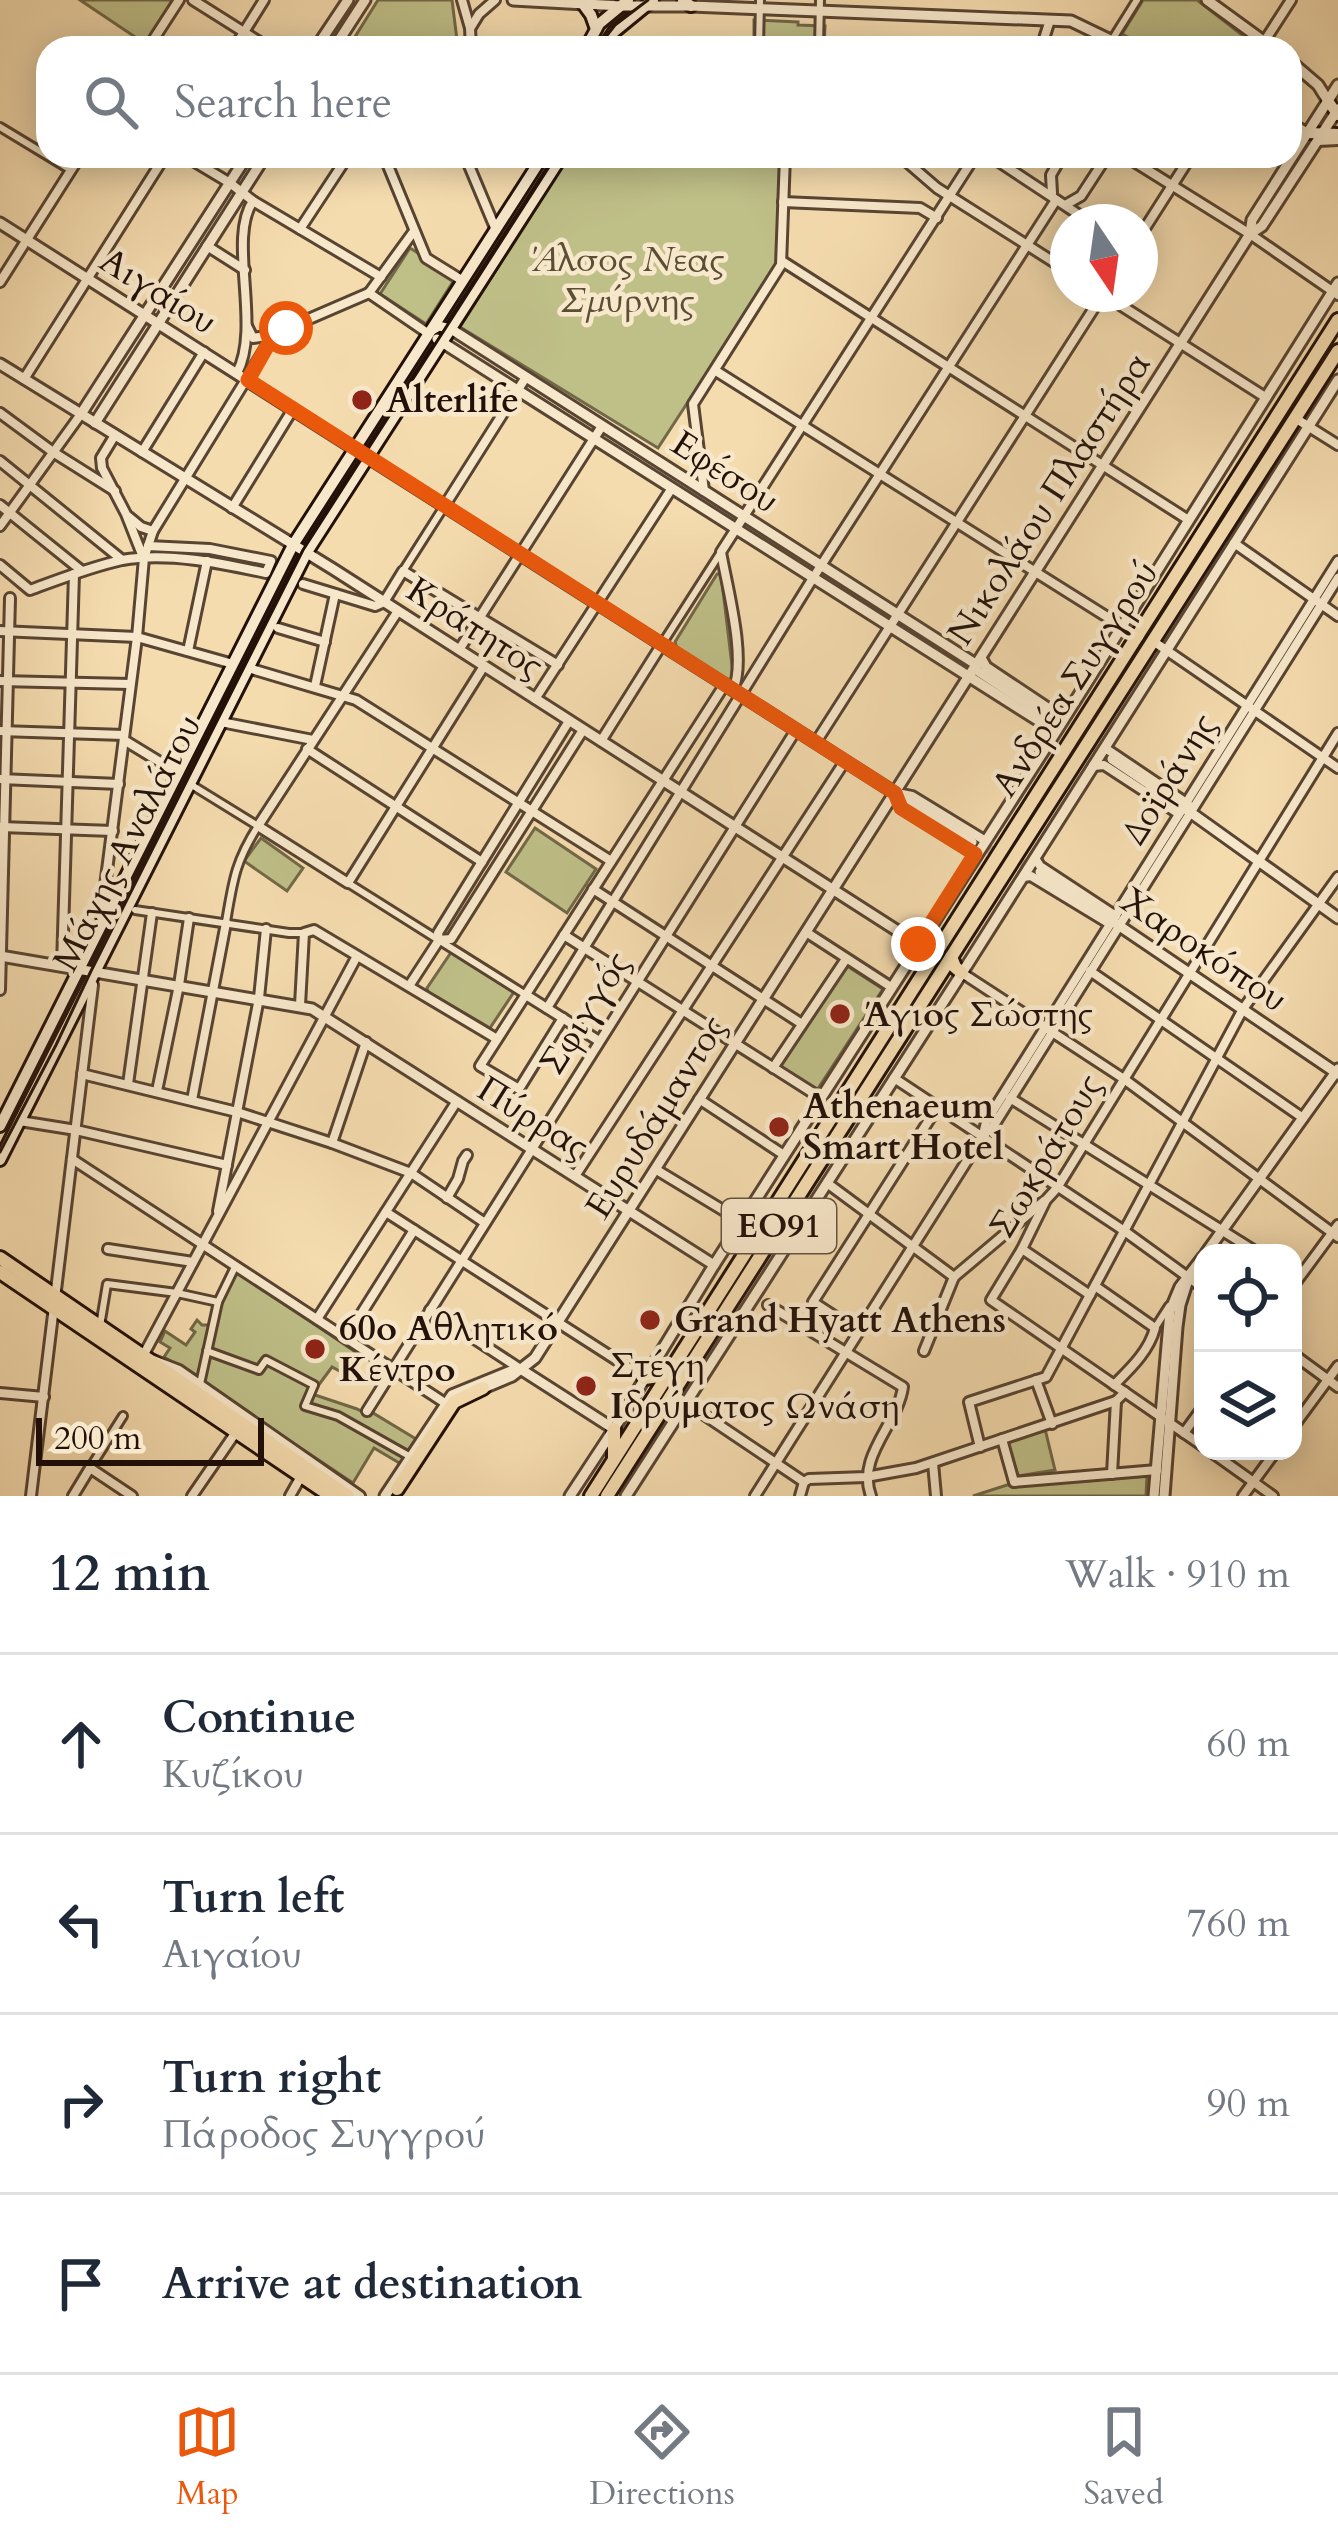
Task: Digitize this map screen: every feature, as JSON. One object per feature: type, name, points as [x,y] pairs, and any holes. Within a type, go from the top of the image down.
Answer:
[{"type":"main road","points":[[592,36],[621,2]]},
{"type":"main road","points":[[576,3],[591,15],[596,29]]},
{"type":"main road","points":[[610,36],[650,3]]},
{"type":"main road","points":[[1316,136],[1338,137]]},
{"type":"main road","name":"Μάχης Αναλάτου","points":[[0,1126],[293,545],[535,168]]},
{"type":"main road","name":"Μάχης Αναλάτου","points":[[0,1160],[307,552],[554,168]]},
{"type":"main road","name":"Ανδρέα Συγγρού","points":[[608,1496],[951,957],[1338,320]]},
{"type":"main road","name":"Ανδρέα Συγγρού","points":[[591,1496],[926,965],[1338,351]]},
{"type":"main road","points":[[926,965],[918,944],[943,939]]},
{"type":"main road","points":[[951,957],[962,973]]},
{"type":"main road","points":[[941,973],[962,973]]},
{"type":"main road","points":[[0,1258],[55,1302],[348,1496]]},
{"type":"main road","points":[[0,1272],[100,1326],[140,1360],[331,1496]]},
{"type":"main road","points":[[644,1378],[668,1375]]},
{"type":"main road","points":[[393,1494],[454,1402],[483,1388]]},
{"type":"main road","points":[[614,1429],[614,1461]]},
{"type":"street","points":[[156,36],[179,0]]},
{"type":"street","points":[[194,0],[250,36]]},
{"type":"street","points":[[242,36],[264,0]]},
{"type":"street","points":[[324,36],[348,0]]},
{"type":"street","points":[[342,36],[365,0]]},
{"type":"street","points":[[462,0],[471,36]]},
{"type":"street","points":[[470,28],[495,0]]},
{"type":"street","points":[[513,0],[820,5],[1075,22],[1104,36]]},
{"type":"street","points":[[1114,36],[1137,0]]},
{"type":"street","points":[[1207,0],[1256,36]]},
{"type":"street","points":[[1273,36],[1291,0]]},
{"type":"street","points":[[621,2],[623,25]]},
{"type":"street","points":[[759,36],[760,4]]},
{"type":"street","points":[[819,36],[820,5]]},
{"type":"street","points":[[1045,36],[1050,20]]},
{"type":"street","points":[[1302,71],[1335,110]]},
{"type":"street","points":[[1318,85],[1338,83]]},
{"type":"street","name":"Νικολάου Πλαστήρα","points":[[1302,154],[1335,110],[1338,83]]},
{"type":"street","points":[[0,127],[36,149]]},
{"type":"street","points":[[1302,130],[1316,136]]},
{"type":"street","points":[[0,282],[71,170],[68,168]]},
{"type":"street","points":[[23,379],[157,168]]},
{"type":"street","points":[[205,168],[381,277]]},
{"type":"street","points":[[0,526],[81,414],[239,168]]},
{"type":"street","points":[[95,423],[257,168]]},
{"type":"street","points":[[300,229],[341,168]]},
{"type":"street","points":[[389,168],[426,258],[463,281]]},
{"type":"street","points":[[470,168],[496,230]]},
{"type":"street","points":[[704,491],[694,404],[782,261],[784,168]]},
{"type":"street","points":[[915,168],[950,197],[1050,260]]},
{"type":"street","points":[[601,741],[968,168]]},
{"type":"street","points":[[1008,168],[1064,204]]},
{"type":"street","points":[[1055,168],[1051,175],[1058,200]]},
{"type":"street","points":[[563,1018],[519,1089],[480,1066],[663,781],[733,690],[759,664],[1058,200],[1082,196],[1100,168]]},
{"type":"street","points":[[570,1496],[977,845],[1049,741],[1336,290],[1144,168]]},
{"type":"street","points":[[1158,207],[1183,168]]},
{"type":"street","name":"Νικολάου Πλαστήρα","points":[[833,890],[1250,234],[1252,220],[1292,168]]},
{"type":"street","points":[[237,373],[247,325],[245,217],[253,201]]},
{"type":"street","points":[[783,202],[920,208],[937,218]]},
{"type":"street","name":"Αιγαίου","points":[[0,223],[977,845]]},
{"type":"street","points":[[247,325],[259,339],[369,293],[414,230]]},
{"type":"street","points":[[207,247],[245,270]]},
{"type":"street","points":[[782,261],[1187,519]]},
{"type":"street","name":"Εφέσου","points":[[369,293],[891,627],[976,667]]},
{"type":"street","points":[[816,742],[1092,312]]},
{"type":"street","points":[[1132,312],[1265,397]]},
{"type":"street","points":[[429,334],[439,326],[451,329]]},
{"type":"street","name":"Εφέσου","points":[[451,329],[976,667],[1047,727],[1049,741]]},
{"type":"street","points":[[101,916],[144,558],[153,530],[274,334]]},
{"type":"street","points":[[142,452],[204,352]]},
{"type":"street","name":"Κράτητος","points":[[0,364],[307,552],[918,944]]},
{"type":"street","points":[[716,370],[1120,626],[1168,650],[1338,768]]},
{"type":"street","points":[[303,584],[375,606],[384,602],[526,377]]},
{"type":"street","points":[[626,1496],[1338,380]]},
{"type":"street","points":[[232,508],[293,409]]},
{"type":"street","points":[[0,413],[115,491]]},
{"type":"street","points":[[1295,418],[1338,445]]},
{"type":"street","points":[[459,650],[602,426]]},
{"type":"street","points":[[115,435],[101,458],[102,468],[144,558]]},
{"type":"street","points":[[0,461],[122,560]]},
{"type":"street","points":[[535,698],[672,488]]},
{"type":"street","points":[[0,505],[78,572]]},
{"type":"street","points":[[126,514],[153,530]]},
{"type":"street","points":[[1234,543],[1338,616]]},
{"type":"street","points":[[0,565],[30,590],[122,560],[207,562],[266,573],[271,561],[201,548],[148,546]]},
{"type":"street","points":[[226,565],[229,552]]},
{"type":"street","points":[[547,1008],[682,793],[737,683],[739,659],[721,552]]},
{"type":"street","points":[[188,651],[207,562]]},
{"type":"street","name":"Δοϊράνης","points":[[982,1137],[994,1125],[1115,921],[1318,602],[1338,562]]},
{"type":"street","points":[[62,966],[71,633],[78,572]]},
{"type":"street","points":[[404,572],[558,665]]},
{"type":"street","name":"Δοϊράνης","points":[[1318,602],[1338,578]]},
{"type":"street","points":[[315,687],[335,594]]},
{"type":"street","points":[[0,990],[4,631],[10,598]]},
{"type":"street","points":[[192,1100],[235,869],[398,611]]},
{"type":"street","points":[[278,628],[325,642]]},
{"type":"street","points":[[4,631],[137,637],[233,664]]},
{"type":"street","points":[[739,659],[759,664]]},
{"type":"street","points":[[348,883],[484,666]]},
{"type":"street","points":[[976,667],[986,667],[1055,713],[1067,712]]},
{"type":"street","points":[[976,667],[1052,719]]},
{"type":"street","points":[[248,668],[356,700],[611,861]]},
{"type":"street","points":[[4,681],[130,684]]},
{"type":"street","points":[[409,986],[569,721]]},
{"type":"street","points":[[221,722],[310,745],[482,862]]},
{"type":"street","points":[[440,940],[451,939],[584,730]]},
{"type":"street","name":"Σφιγγός","points":[[367,1411],[796,730]]},
{"type":"street","points":[[4,732],[124,738],[178,773]]},
{"type":"street","name":"Σωκράτους","points":[[1061,1349],[991,1300],[1046,1200],[1338,733]]},
{"type":"street","points":[[1105,748],[1187,810]]},
{"type":"street","points":[[1112,759],[1338,919]]},
{"type":"street","points":[[575,1176],[844,761]]},
{"type":"street","points":[[1093,766],[1104,765],[1187,810]]},
{"type":"street","points":[[3,779],[118,784]]},
{"type":"street","points":[[190,784],[599,1041]]},
{"type":"street","points":[[2,828],[113,832]]},
{"type":"street","name":"Χαροκόπου","points":[[1035,858],[1115,921]]},
{"type":"street","name":"Χαροκόπου","points":[[1040,872],[1337,1072]]},
{"type":"street","name":"Χαροκόπου","points":[[1023,877],[1031,875],[1115,921]]},
{"type":"street","points":[[980,1447],[969,1402],[1046,1377],[1243,1009],[1338,877]]},
{"type":"street","points":[[593,889],[802,1024]]},
{"type":"street","name":"Ευρυδάμαντος","points":[[483,1388],[533,1361],[833,890]]},
{"type":"street","points":[[135,910],[266,929],[314,930],[497,1039]]},
{"type":"street","points":[[128,1084],[152,913]]},
{"type":"street","points":[[157,1091],[189,918]]},
{"type":"street","name":"Δοϊράνης","points":[[982,1137],[986,1122],[1090,971],[1115,921]]},
{"type":"street","points":[[217,1218],[259,998],[266,929]]},
{"type":"street","points":[[806,932],[891,987]]},
{"type":"street","points":[[300,1005],[304,933]]},
{"type":"street","points":[[564,935],[820,1098]]},
{"type":"street","name":"Πύρρας","points":[[1,956],[300,1005],[325,1016],[713,1264]]},
{"type":"street","points":[[322,1496],[304,1488],[145,1374],[140,1360],[357,956]]},
{"type":"street","points":[[773,1068],[846,958]]},
{"type":"street","points":[[31,1496],[94,971]]},
{"type":"street","points":[[1090,971],[1303,1118]]},
{"type":"street","points":[[962,973],[1124,1079],[1336,1231],[1302,1272]]},
{"type":"street","points":[[332,1143],[366,1042]]},
{"type":"street","points":[[1212,1244],[1337,1072]]},
{"type":"street","points":[[82,1074],[237,1112],[332,1143],[411,1173],[485,1223]]},
{"type":"street","points":[[894,1078],[1194,1281]]},
{"type":"street","points":[[1010,1098],[1245,1244]]},
{"type":"street","points":[[699,1100],[784,1154]]},
{"type":"street","points":[[317,1319],[457,1102]]},
{"type":"street","points":[[859,1332],[813,1302],[938,1106]]},
{"type":"street","points":[[20,1121],[227,1165]]},
{"type":"street","points":[[755,1496],[982,1137]]},
{"type":"street","points":[[447,1198],[467,1155]]},
{"type":"street","points":[[72,1159],[446,1403]]},
{"type":"street","points":[[655,1169],[742,1221]]},
{"type":"street","points":[[827,1183],[954,1277]]},
{"type":"street","points":[[924,1351],[954,1277],[1046,1200]]},
{"type":"street","points":[[386,1212],[644,1378]]},
{"type":"street","points":[[346,1338],[414,1230]]},
{"type":"street","points":[[108,1249],[193,1262]]},
{"type":"street","points":[[1022,1249],[1155,1328]]},
{"type":"street","points":[[200,1384],[218,1302],[235,1267]]},
{"type":"street","points":[[1114,1385],[1141,1357],[1194,1269]]},
{"type":"street","points":[[1154,1496],[1180,1305],[1188,1277]]},
{"type":"street","points":[[100,1326],[107,1284],[218,1302]]},
{"type":"street","points":[[1164,1496],[1168,1330],[1174,1298]]},
{"type":"street","points":[[768,1305],[904,1389],[870,1461],[866,1477],[871,1496]]},
{"type":"street","points":[[430,1310],[614,1429]]},
{"type":"street","points":[[1061,1349],[1194,1439]]},
{"type":"street","points":[[207,1352],[259,1370],[266,1360],[314,1385],[304,1406],[338,1416],[410,1457]]},
{"type":"street","points":[[140,1360],[164,1362],[200,1384],[361,1496]]},
{"type":"street","points":[[1302,1361],[1338,1387]]},
{"type":"street","points":[[1302,1415],[1338,1366]]},
{"type":"street","points":[[393,1494],[410,1457],[458,1391],[522,1370]]},
{"type":"street","points":[[1036,1381],[1052,1424]]},
{"type":"street","points":[[800,1496],[809,1479],[866,1477],[933,1463],[1117,1401],[1124,1392]]},
{"type":"street","points":[[0,1393],[44,1396]]},
{"type":"street","points":[[673,1394],[804,1482]]},
{"type":"street","points":[[1112,1474],[1117,1401]]},
{"type":"street","points":[[73,1496],[123,1416]]},
{"type":"street","points":[[1184,1432],[1194,1419]]},
{"type":"street","points":[[192,1496],[234,1435]]},
{"type":"street","points":[[1002,1439],[1014,1482],[1157,1471]]},
{"type":"street","points":[[1222,1460],[1274,1496]]},
{"type":"street","points":[[1243,1496],[1269,1460]]},
{"type":"street","points":[[933,1463],[936,1496]]},
{"type":"street","points":[[90,1468],[132,1496]]},
{"type":"street","points":[[290,1496],[304,1488]]},
{"type":"green space","points":[[80,0],[176,0],[153,36],[134,36]]},
{"type":"green space","points":[[378,0],[452,0],[456,36],[356,36]]},
{"type":"green space","points":[[1143,0],[1197,0],[1244,36],[1126,36],[1122,34]]},
{"type":"green space","points":[[754,20],[825,26],[825,36],[754,36]]},
{"type":"green space","name":"Άλσος Νεας Σμύρνης","points":[[560,168],[781,168],[777,265],[658,448],[460,327]]},
{"type":"green space","points":[[410,248],[456,277],[426,324],[380,294]]},
{"type":"green space","points":[[289,558],[298,564],[99,958],[93,955]]},
{"type":"green space","points":[[721,574],[733,674],[727,682],[675,642]]},
{"type":"green space","points":[[535,828],[596,869],[567,913],[506,872]]},
{"type":"green space","points":[[261,838],[303,868],[287,891],[244,861]]},
{"type":"green space","points":[[452,951],[514,992],[490,1028],[428,992]]},
{"type":"green space","points":[[844,964],[883,989],[817,1090],[779,1066]]},
{"type":"green space","points":[[232,1268],[357,1353],[345,1374],[332,1367],[312,1394],[370,1416],[373,1413],[416,1439],[401,1464],[374,1448],[353,1483],[164,1357],[170,1348],[160,1342],[165,1331],[186,1345],[197,1320],[210,1325]]},
{"type":"green space","points":[[1045,1429],[1055,1470],[1018,1476],[1007,1440]]},
{"type":"green space","points":[[1147,1476],[1146,1496],[973,1496],[1007,1485]]},
{"type":"tunnel","points":[[1056,723],[1112,759]]},
{"type":"tunnel","points":[[972,842],[1033,868]]},
{"type":"tram line","points":[[606,36],[648,0]]},
{"type":"tram line","points":[[0,1152],[303,550],[548,168]]},
{"type":"place","name":"Alterlife","points":[[362,400]]},
{"type":"place","name":"Άγιος Σώστης","points":[[840,1014]]},
{"type":"place","name":"Athenaeum Smart Hotel","points":[[779,1127]]},
{"type":"place","name":"Grand Hyatt Athens","points":[[650,1320]]},
{"type":"place","name":"60ο Αθλητικό Κέντρο","points":[[315,1349]]},
{"type":"place","name":"Στέγη Iδρύματος Ωνάση","points":[[586,1386]]},
{"type":"route","points":[[286,328],[274,334],[248,380],[895,793],[901,808],[975,854],[918,944]]}]
